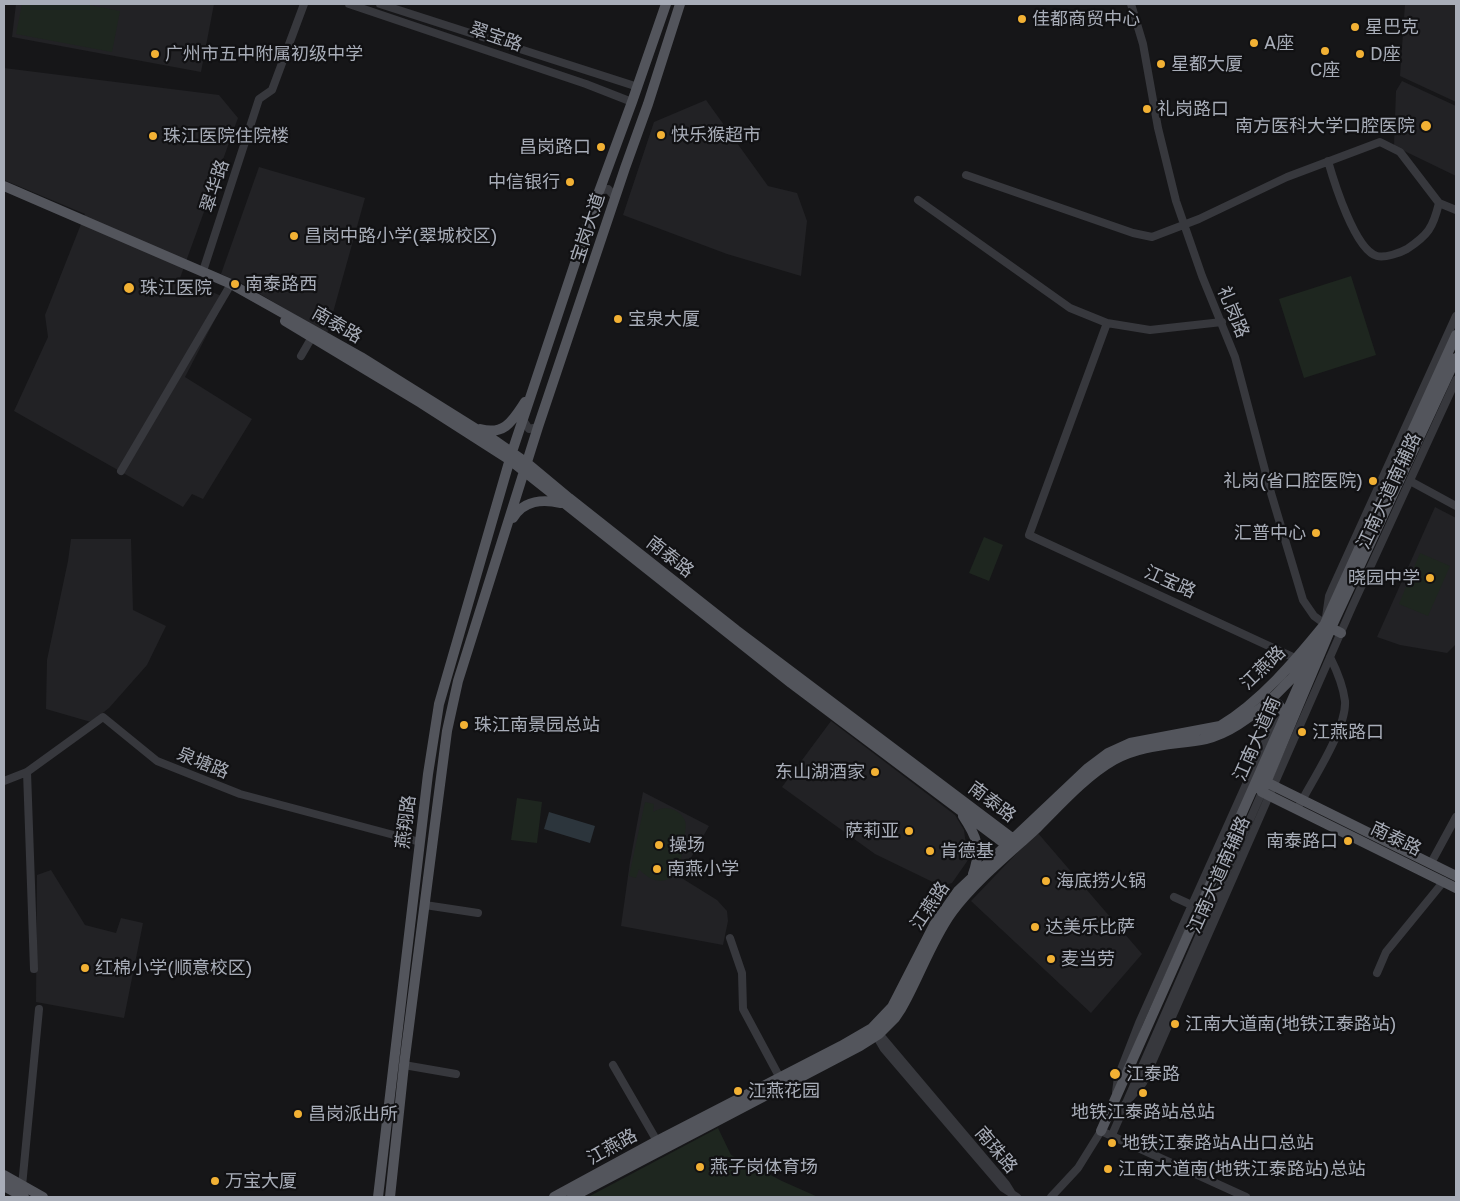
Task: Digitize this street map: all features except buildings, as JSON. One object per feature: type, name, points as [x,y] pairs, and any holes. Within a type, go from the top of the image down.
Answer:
[{"type":"main road","name":"宝岗大道","points":[[511,456],[599,191],[638,87],[666,4]]},
{"type":"main road","name":"宝岗大道","points":[[526,467],[680,4]]},
{"type":"main road","name":"南泰路","points":[[4,186],[203,271],[511,456]]},
{"type":"main road","name":"南泰路","points":[[4,192],[229,287],[361,357],[474,428],[569,498],[1011,844]]},
{"type":"main road","name":"江南大道南","points":[[1270,784],[1332,628],[1374,527],[1419,428],[1456,335]]},
{"type":"main road","name":"江南大道南","points":[[1419,428],[1456,358]]},
{"type":"main road","points":[[474,428],[485,430],[503,429],[514,419],[533,391]]},
{"type":"main road","name":"燕翔路","points":[[378,1197],[433,734],[439,704],[511,456]]},
{"type":"main road","name":"南泰路","points":[[526,467],[564,504],[783,677],[1011,844]]},
{"type":"main road","name":"燕翔路","points":[[390,1197],[404,1065],[447,731],[467,650],[526,467]]},
{"type":"main road","points":[[508,525],[521,508],[528,504],[544,500],[564,504]]},
{"type":"main road","name":"江燕路","points":[[554,1197],[657,1141],[780,1078],[875,1033],[900,994],[943,910],[972,876],[1115,759],[1128,753],[1152,747],[1207,738],[1224,733],[1249,717],[1298,671],[1332,628]]},
{"type":"main road","name":"江燕路","points":[[572,1197],[796,1080],[875,1033],[896,1018],[902,1010],[952,912],[982,880],[1011,844],[1088,768],[1117,748],[1136,742],[1220,726],[1248,705],[1332,628]]},
{"type":"main road","name":"江南大道南","points":[[1101,1131],[1120,1101],[1140,1044],[1196,907],[1216,886],[1262,791],[1286,715],[1312,654]]},
{"type":"main road","points":[[1267,701],[1278,704],[1286,715]]},
{"type":"main road","name":"南泰路","points":[[1270,784],[1456,876]]},
{"type":"main road","points":[[1262,791],[1270,784]]},
{"type":"main road","name":"南泰路","points":[[1262,791],[1456,888]]},
{"type":"main road","points":[[957,806],[978,845],[977,862],[972,876]]},
{"type":"main road","points":[[4,1175],[43,1197]]},
{"type":"main road","points":[[4,1186],[24,1197]]},
{"type":"street","name":"翠华路","points":[[203,271],[259,99],[272,90],[304,4]]},
{"type":"street","name":"翠宝路","points":[[349,4],[586,84],[632,102]]},
{"type":"street","name":"翠宝路","points":[[380,4],[638,87]]},
{"type":"street","name":"礼岗路","points":[[1131,4],[1143,44],[1167,169],[1202,276],[1222,322],[1239,372],[1299,590],[1308,609],[1332,628]]},
{"type":"street","points":[[966,175],[1133,233],[1152,237],[1184,225],[1287,177],[1380,142],[1400,152],[1439,203],[1456,210]]},
{"type":"street","points":[[610,160],[614,169],[625,168]]},
{"type":"street","points":[[1328,161],[1348,220],[1369,250],[1378,256],[1401,253],[1423,238],[1435,220],[1439,203]]},
{"type":"street","points":[[599,191],[608,189],[615,196]]},
{"type":"street","points":[[918,200],[1070,308],[1107,323],[1150,330],[1222,322]]},
{"type":"street","points":[[121,471],[229,287]]},
{"type":"street","name":"江南大道南辅路","points":[[1374,527],[1419,428],[1456,316]]},
{"type":"street","name":"江宝路","points":[[1107,323],[1029,535],[1297,659]]},
{"type":"street","points":[[301,356],[312,337]]},
{"type":"street","name":"江南大道南辅路","points":[[1120,1101],[1143,1083],[1228,892],[1262,791],[1270,784],[1330,657],[1332,628],[1329,596],[1374,527],[1410,481],[1419,428],[1456,380]]},
{"type":"street","points":[[523,420],[529,429],[538,427]]},
{"type":"street","points":[[1410,481],[1456,506]]},
{"type":"street","points":[[499,500],[514,504]]},
{"type":"street","points":[[1297,809],[1336,736],[1345,704],[1340,680],[1330,657]]},
{"type":"street","name":"江南大道南辅路","points":[[1196,907],[1266,740],[1277,722],[1286,715]]},
{"type":"street","name":"泉塘路","points":[[4,781],[27,772],[103,717],[157,761],[232,791],[420,842]]},
{"type":"street","points":[[27,772],[34,969]]},
{"type":"street","points":[[1431,863],[1456,816]]},
{"type":"street","points":[[1377,974],[1386,952],[1444,881]]},
{"type":"street","points":[[1216,886],[1228,892]]},
{"type":"street","name":"江南大道南","points":[[1140,1044],[1216,886]]},
{"type":"street","points":[[1174,897],[1196,907]]},
{"type":"street","points":[[425,905],[478,913]]},
{"type":"street","points":[[730,938],[742,973],[743,1009],[780,1078]]},
{"type":"street","points":[[22,1186],[39,1009]]},
{"type":"street","name":"南珠路","points":[[875,1033],[979,1161],[1003,1188],[1014,1196]]},
{"type":"street","points":[[1140,1044],[1157,1053]]},
{"type":"street","points":[[404,1065],[456,1074]]},
{"type":"street","points":[[613,1065],[657,1141]]},
{"type":"street","name":"江南大道南","points":[[1112,1135],[1120,1101]]},
{"type":"street","points":[[1051,1197],[1078,1168],[1101,1131],[1246,1197]]},
{"type":"shaded area","name":"广州市五中附属初级中学","points":[[16,4],[214,4],[201,72],[12,37]]},
{"type":"shaded area","points":[[22,4],[84,4],[120,11],[112,52],[16,34]]},
{"type":"shaded area","points":[[1405,4],[1456,4],[1456,102],[1400,76]]},
{"type":"shaded area","name":"珠江医院","points":[[4,68],[219,95],[238,118],[180,278],[226,298],[185,377],[252,419],[203,499],[192,494],[183,507],[14,411],[48,337],[45,315],[85,214],[4,180]]},
{"type":"shaded area","name":"南方医科大学口腔医院","points":[[1402,81],[1456,106],[1456,176],[1394,146],[1396,91]]},
{"type":"shaded area","points":[[706,100],[768,186],[797,193],[807,221],[801,276],[727,254],[623,215],[654,122]]},
{"type":"shaded area","name":"昌岗中路小学(翠城校区)","points":[[259,167],[365,198],[327,334],[245,285],[221,274]]},
{"type":"shaded area","points":[[1351,276],[1376,355],[1304,378],[1279,299]]},
{"type":"shaded area","name":"晓园中学","points":[[1435,507],[1456,518],[1456,644],[1447,653],[1400,645],[1377,637]]},
{"type":"shaded area","points":[[984,537],[1003,545],[989,581],[969,573]]},
{"type":"shaded area","points":[[71,539],[131,539],[133,610],[166,626],[147,665],[109,708],[91,722],[46,709],[47,660]]},
{"type":"shaded area","points":[[1420,553],[1450,566],[1428,616],[1399,604]]},
{"type":"shaded area","points":[[831,721],[955,815],[964,830],[968,860],[952,883],[941,886],[875,854],[782,787]]},
{"type":"shaded area","name":"南燕小学","points":[[643,792],[709,826],[680,877],[717,900],[727,911],[728,921],[723,945],[621,926]]},
{"type":"shaded area","points":[[517,798],[542,802],[537,843],[511,840]]},
{"type":"shaded area","name":"操场","points":[[645,802],[654,804],[653,812],[667,808],[671,809],[679,813],[685,821],[686,830],[677,871],[673,876],[662,881],[650,878],[639,869],[636,878],[629,876]]},
{"type":"shaded area","points":[[549,812],[595,826],[590,843],[544,829]]},
{"type":"shaded area","points":[[1037,832],[1142,954],[1091,1013],[971,901]]},
{"type":"shaded area","name":"红棉小学(顺意校区)","points":[[51,870],[85,925],[116,933],[121,918],[143,923],[124,1018],[36,1002],[37,875]]},
{"type":"shaded area","name":"燕子岗体育场","points":[[718,1128],[731,1155],[818,1197],[588,1197]]},
{"type":"place","name":"佳都商贸中心","points":[[1022,19]]},
{"type":"place","name":"星巴克","points":[[1355,27]]},
{"type":"place","name":"A座","points":[[1254,43]]},
{"type":"place","name":"C座","points":[[1325,51]]},
{"type":"place","name":"广州市五中附属初级中学","points":[[155,54]]},
{"type":"place","name":"D座","points":[[1360,54]]},
{"type":"place","name":"星都大厦","points":[[1161,64]]},
{"type":"place","name":"礼岗路口","points":[[1147,109]]},
{"type":"place","name":"南方医科大学口腔医院","points":[[1426,126]]},
{"type":"place","name":"快乐猴超市","points":[[661,135]]},
{"type":"place","name":"珠江医院住院楼","points":[[153,136]]},
{"type":"place","name":"昌岗路口","points":[[601,147]]},
{"type":"place","name":"中信银行","points":[[570,182]]},
{"type":"place","name":"昌岗中路小学(翠城校区)","points":[[294,236]]},
{"type":"place","name":"南泰路西","points":[[235,284]]},
{"type":"place","name":"珠江医院","points":[[129,288]]},
{"type":"place","name":"宝泉大厦","points":[[618,319]]},
{"type":"place","name":"礼岗(省口腔医院)","points":[[1373,481]]},
{"type":"place","name":"汇普中心","points":[[1316,533]]},
{"type":"place","name":"晓园中学","points":[[1430,578]]},
{"type":"place","name":"珠江南景园总站","points":[[464,725]]},
{"type":"place","name":"江燕路口","points":[[1302,732]]},
{"type":"place","name":"东山湖酒家","points":[[875,772]]},
{"type":"place","name":"萨莉亚","points":[[909,831]]},
{"type":"place","name":"南泰路口","points":[[1348,841]]},
{"type":"place","name":"操场","points":[[659,845]]},
{"type":"place","name":"肯德基","points":[[930,851]]},
{"type":"place","name":"南燕小学","points":[[657,869]]},
{"type":"place","name":"海底捞火锅","points":[[1046,881]]},
{"type":"place","name":"达美乐比萨","points":[[1035,927]]},
{"type":"place","name":"麦当劳","points":[[1051,959]]},
{"type":"place","name":"红棉小学(顺意校区)","points":[[85,968]]},
{"type":"place","name":"江南大道南(地铁江泰路站)","points":[[1175,1024]]},
{"type":"place","name":"江泰路","points":[[1115,1074]]},
{"type":"place","name":"江燕花园","points":[[738,1091]]},
{"type":"place","name":"地铁江泰路站总站","points":[[1143,1093]]},
{"type":"place","name":"昌岗派出所","points":[[298,1114]]},
{"type":"place","name":"地铁江泰路站A出口总站","points":[[1112,1143]]},
{"type":"place","name":"燕子岗体育场","points":[[700,1167]]},
{"type":"place","name":"江南大道南(地铁江泰路站)总站","points":[[1108,1169]]},
{"type":"place","name":"万宝大厦","points":[[215,1181]]}]
